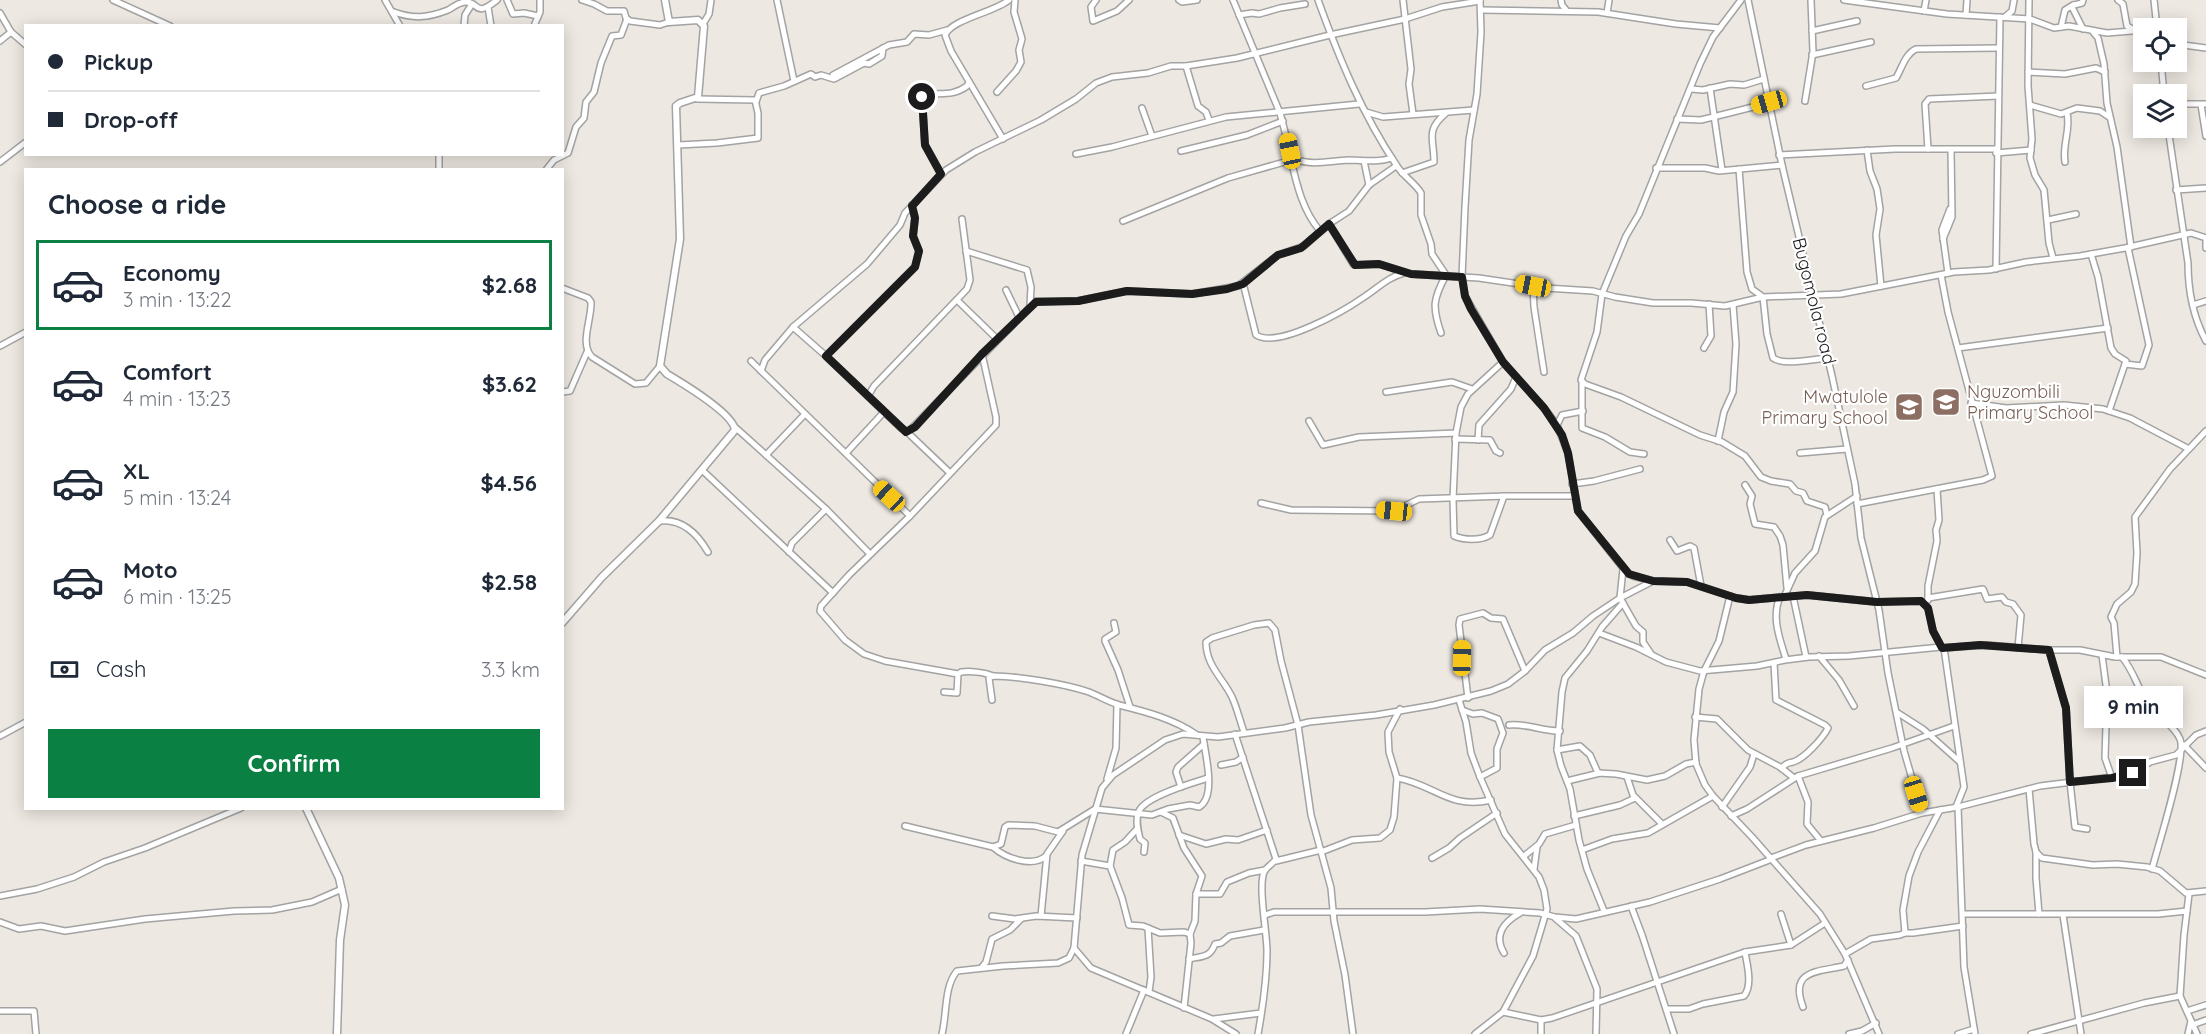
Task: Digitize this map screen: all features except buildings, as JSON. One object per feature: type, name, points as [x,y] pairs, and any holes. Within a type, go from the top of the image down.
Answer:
[{"type":"street","points":[[113,0],[166,24]]},
{"type":"street","points":[[385,0],[399,24]]},
{"type":"street","points":[[394,12],[416,18],[447,10],[460,3],[472,4],[476,9],[488,7],[497,0]]},
{"type":"street","points":[[507,0],[513,14],[525,13],[538,16]]},
{"type":"street","points":[[535,24],[541,7],[540,0]]},
{"type":"street","points":[[564,155],[568,153],[576,127],[584,118],[586,102],[597,86],[601,63],[608,49],[609,39],[612,36],[621,35],[627,19],[624,11],[607,11],[582,0]]},
{"type":"street","points":[[665,0],[669,22]]},
{"type":"street","points":[[697,99],[703,61],[704,24],[709,14],[711,0]]},
{"type":"street","points":[[777,0],[794,81]]},
{"type":"street","points":[[678,145],[756,140],[758,134],[756,102],[759,93],[812,74],[815,77],[821,75],[826,78],[883,48],[905,43],[915,34],[928,35],[947,30],[997,8],[1009,0]]},
{"type":"street","points":[[997,92],[1021,62],[1019,50],[1022,39],[1014,12],[1014,0]]},
{"type":"street","points":[[1096,0],[1091,7],[1093,21],[1117,11],[1129,0]]},
{"type":"street","points":[[1179,0],[1182,2],[1197,0]]},
{"type":"street","points":[[1233,0],[1280,113],[1298,188],[1308,217],[1320,231]]},
{"type":"street","points":[[1318,0],[1359,104],[1396,166],[1420,191],[1420,211],[1432,254],[1446,275]]},
{"type":"street","points":[[1403,0],[1411,69],[1409,84],[1413,114]]},
{"type":"street","points":[[1561,0],[1562,6],[1567,11]]},
{"type":"street","points":[[1607,13],[1609,0]]},
{"type":"street","points":[[1644,454],[1630,452],[1605,437],[1583,428],[1581,377],[1597,332],[1602,294],[1626,236],[1639,214],[1700,64],[1720,28],[1741,0]]},
{"type":"street","name":"Bugomola road","points":[[1748,0],[1779,154],[1814,296],[1857,496],[1861,538],[1877,602],[1903,743],[1922,813]]},
{"type":"street","points":[[1805,100],[1812,55],[1811,0]]},
{"type":"street","points":[[1844,0],[1924,11],[2030,19],[2052,27],[2112,33],[2133,31]]},
{"type":"street","points":[[1924,11],[1926,0]]},
{"type":"street","points":[[1966,15],[1967,0]]},
{"type":"street","points":[[2002,17],[2011,13],[2014,0]]},
{"type":"street","points":[[2030,0],[2028,72],[2031,158],[2035,175],[2044,190],[2048,238],[2053,258]]},
{"type":"street","points":[[2061,27],[2065,10],[2082,3],[2083,0]]},
{"type":"street","points":[[2118,0],[2123,4],[2127,26],[2133,29]]},
{"type":"street","points":[[2154,0],[2156,18]]},
{"type":"street","points":[[761,371],[765,360],[793,327],[867,264],[901,224],[903,216],[941,174],[971,154],[1038,121],[1078,98],[1095,84],[1111,77],[1148,73],[1172,66],[1238,58],[1255,52],[1405,19],[1444,3],[1480,1],[1477,94],[1469,140],[1462,277],[1465,296],[1503,362],[1557,425],[1568,453],[1576,508],[1584,521],[1623,569],[1633,576],[1653,581],[1676,580],[1749,600],[1819,596],[1877,602],[1921,601],[1928,608]]},
{"type":"street","points":[[460,3],[462,12],[466,13]]},
{"type":"street","points":[[464,24],[466,13],[472,4]]},
{"type":"street","points":[[1239,15],[1259,14],[1305,4]]},
{"type":"street","points":[[2073,6],[2083,29]]},
{"type":"street","points":[[488,7],[491,24]]},
{"type":"street","points":[[1481,10],[1607,13],[1676,24],[1720,28]]},
{"type":"street","points":[[0,13],[11,32],[24,43]]},
{"type":"street","points":[[1996,269],[1998,48],[2002,17]]},
{"type":"street","points":[[627,19],[650,25],[698,20],[704,24]]},
{"type":"street","points":[[1812,31],[1857,21]]},
{"type":"street","points":[[947,30],[946,42],[1003,138]]},
{"type":"street","points":[[2093,31],[2098,38],[2105,72],[2109,117],[2117,147],[2129,247],[2149,347],[2142,366],[2125,364]]},
{"type":"street","points":[[0,41],[11,32]]},
{"type":"street","points":[[1812,55],[1871,42]]},
{"type":"street","points":[[2187,45],[2206,48]]},
{"type":"street","points":[[1866,86],[1896,78],[1905,58],[1916,49],[1998,48]]},
{"type":"street","points":[[1186,66],[1197,103],[1206,112],[1209,120]]},
{"type":"street","points":[[2028,72],[2065,74],[2096,68],[2105,72]]},
{"type":"street","points":[[1691,89],[1703,90],[1730,84],[1744,85],[1764,79]]},
{"type":"street","points":[[941,174],[925,145],[922,97],[927,94],[946,95],[959,91],[968,86],[969,82]]},
{"type":"street","points":[[1710,88],[1722,170]]},
{"type":"street","points":[[1928,149],[1925,104],[1929,99],[1998,96]]},
{"type":"street","points":[[587,352],[635,384],[646,383],[660,366],[680,239],[676,106],[697,99],[753,100],[756,102]]},
{"type":"street","points":[[1677,119],[1695,121],[1769,102]]},
{"type":"street","points":[[1076,154],[1209,120],[1266,112],[1280,113],[1359,104]]},
{"type":"street","points":[[2187,104],[2203,104],[2206,136]]},
{"type":"street","points":[[2030,105],[2061,114],[2079,108],[2100,111],[2109,117]]},
{"type":"street","points":[[1142,108],[1152,136]]},
{"type":"street","points":[[1364,111],[1381,117],[1474,110]]},
{"type":"street","points":[[1402,173],[1434,162],[1432,139],[1434,125],[1447,112]]},
{"type":"street","points":[[2065,162],[2064,142],[2069,124],[2067,113]]},
{"type":"street","points":[[1181,151],[1247,135],[1282,121]]},
{"type":"street","points":[[2169,138],[2184,234],[2188,286],[2199,327],[2206,341]]},
{"type":"street","points":[[0,162],[24,144]]},
{"type":"street","points":[[1779,154],[1928,149],[2031,150]]},
{"type":"street","points":[[1867,150],[1880,209],[1876,235],[1881,286]]},
{"type":"street","points":[[1948,273],[1942,229],[1951,208],[1951,150]]},
{"type":"street","points":[[548,168],[554,160],[562,156]]},
{"type":"street","points":[[1124,221],[1228,178],[1293,160],[1316,163],[1380,161],[1392,158]]},
{"type":"street","points":[[1364,161],[1369,185]]},
{"type":"street","points":[[1656,168],[1722,170],[1782,165]]},
{"type":"street","points":[[906,432],[915,427],[1029,306],[1038,301],[1078,301],[1127,291],[1192,294],[1224,290],[1243,284],[1276,256],[1301,248],[1349,210],[1369,185],[1396,166]]},
{"type":"street","points":[[1739,169],[1747,272],[1752,289],[1763,297],[1767,334],[1775,360],[1828,358]]},
{"type":"street","points":[[2176,190],[2206,188]]},
{"type":"street","points":[[826,356],[915,267],[919,251],[913,236],[915,218],[912,206]]},
{"type":"street","points":[[2048,220],[2076,214]]},
{"type":"street","points":[[868,396],[874,386],[969,285],[962,219]]},
{"type":"street","points":[[1329,224],[1353,264],[1379,264],[1405,272],[1485,278],[1533,286],[1593,291],[1653,303],[1733,305],[1752,298],[1841,294],[1948,273],[1996,269],[2053,258],[2091,254],[2192,233],[2206,237],[2206,248]]},
{"type":"street","points":[[966,251],[1027,270],[1031,287],[1029,306]]},
{"type":"street","points":[[2091,254],[2098,277],[2112,350],[2126,361],[2109,411]]},
{"type":"street","points":[[1243,284],[1256,335],[1272,339],[1294,333],[1333,315],[1363,298],[1393,276],[1405,272]]},
{"type":"street","points":[[1441,333],[1435,308],[1436,292],[1446,275]]},
{"type":"street","points":[[1857,504],[1983,480],[1992,476],[1971,403],[1941,275]]},
{"type":"street","points":[[1533,286],[1544,372]]},
{"type":"street","points":[[564,289],[588,298],[591,302],[587,352],[570,391],[564,392]]},
{"type":"street","points":[[1006,290],[1019,317]]},
{"type":"street","points":[[957,300],[997,339]]},
{"type":"street","points":[[2193,305],[2206,301]]},
{"type":"street","points":[[1704,348],[1711,336],[1709,304]]},
{"type":"street","points":[[1718,441],[1724,411],[1733,392],[1736,345],[1733,305]]},
{"type":"street","points":[[793,327],[950,473]]},
{"type":"street","points":[[1958,348],[2108,328]]},
{"type":"street","points":[[0,345],[24,333]]},
{"type":"street","points":[[905,826],[993,847],[1005,856],[1038,861],[1046,856],[1063,831],[1095,809],[1152,815],[1190,805],[1202,807],[1205,801],[1209,765],[1201,736],[1171,720],[1117,704],[1082,690],[993,676],[985,672],[977,674],[962,671],[958,674],[885,661],[858,651],[820,611],[821,606],[833,593],[910,516],[997,423],[982,354]]},
{"type":"street","points":[[751,361],[910,516]]},
{"type":"street","points":[[1503,362],[1472,389],[1461,407],[1455,436],[1454,536],[1485,538],[1490,535],[1504,496]]},
{"type":"street","points":[[660,366],[667,374],[720,410],[736,428],[826,509],[870,555]]},
{"type":"street","points":[[1478,440],[1478,426],[1511,389],[1516,377]]},
{"type":"street","points":[[1386,392],[1452,382],[1472,389]]},
{"type":"street","points":[[1582,383],[1621,397],[1700,435],[1718,441],[1745,456],[1761,477],[1790,484],[1796,491],[1803,493],[1808,501],[1826,507],[1827,515],[1815,551],[1795,573],[1776,608],[1780,640],[1786,659]]},
{"type":"street","points":[[1971,403],[2012,408],[2074,405],[2109,411],[2130,418],[2189,449]]},
{"type":"street","points":[[1557,425],[1562,415],[1583,411]]},
{"type":"street","points":[[846,453],[884,412]]},
{"type":"street","points":[[766,455],[805,414]]},
{"type":"street","points":[[1309,421],[1323,446],[1359,437],[1455,436],[1491,441],[1496,451],[1500,453]]},
{"type":"street","points":[[564,621],[602,577],[659,521],[736,428]]},
{"type":"street","points":[[2206,431],[2169,469],[2135,517],[2137,553],[2135,585],[2117,604],[2111,616],[2120,657],[2133,672],[2148,703],[2177,734],[2183,746],[2206,768]]},
{"type":"street","points":[[1800,453],[1847,449]]},
{"type":"street","points":[[1572,484],[1641,469]]},
{"type":"street","points":[[702,470],[833,593]]},
{"type":"street","points":[[1745,485],[1752,496],[1750,504],[1755,524],[1774,528],[1780,536],[1787,590]]},
{"type":"street","points":[[1937,489],[1939,520],[1936,530],[1937,545],[1928,586],[1928,608],[1933,631],[1942,648],[1964,787],[1957,807],[1964,967],[1974,1031],[1958,1034]]},
{"type":"street","points":[[1262,503],[1291,510],[1394,511],[1414,500],[1574,496]]},
{"type":"street","points":[[1827,515],[1839,510],[1857,496]]},
{"type":"street","points":[[789,552],[792,543],[826,509]]},
{"type":"street","points":[[659,521],[678,522],[701,541],[708,552]]},
{"type":"street","points":[[1670,540],[1677,551],[1690,546],[1694,548],[1701,586]]},
{"type":"street","points":[[1604,911],[1587,869],[1567,781],[1557,750],[1565,678],[1587,651],[1621,601],[1623,569]]},
{"type":"street","points":[[1106,780],[1165,740],[1183,734],[1201,736],[1235,734],[1376,715],[1468,698],[1502,687],[1525,671],[1553,644],[1573,633],[1593,616],[1653,581]]},
{"type":"street","points":[[1928,598],[1983,589],[1987,599],[2002,597],[2006,602],[2013,604],[2020,614],[2018,648]]},
{"type":"street","points":[[1730,596],[1719,641],[1704,671],[1695,717],[1696,762],[1705,785],[1722,807],[1813,903],[1846,957],[1879,1034]]},
{"type":"street","points":[[1793,596],[1806,657]]},
{"type":"street","points":[[1621,601],[1636,626],[1643,633],[1644,646],[1654,657]]},
{"type":"street","points":[[1468,698],[1459,625],[1461,619],[1483,613],[1491,618],[1503,619],[1525,671]]},
{"type":"street","points":[[1114,623],[1116,632],[1105,641],[1118,670],[1130,707]]},
{"type":"street","points":[[1244,732],[1232,698],[1213,668],[1206,644],[1212,638],[1269,623],[1275,629],[1288,694],[1298,725],[1311,814],[1331,888],[1353,1034]]},
{"type":"street","points":[[1599,633],[1636,647],[1654,657],[1704,671],[1720,671],[1806,657],[1849,656],[1980,645],[2082,650],[2120,657],[2168,658],[2206,675]]},
{"type":"street","points":[[2049,650],[2066,708],[2075,827],[2087,830]]},
{"type":"street","points":[[2102,655],[2107,693],[2105,758],[2112,778]]},
{"type":"street","points":[[1819,656],[1839,680],[1854,706]]},
{"type":"street","points":[[2133,672],[2138,657]]},
{"type":"street","points":[[1774,663],[1776,700],[1828,728],[1812,748],[1796,761],[1787,762],[1781,768]]},
{"type":"street","points":[[944,692],[957,693],[958,674]]},
{"type":"street","points":[[992,700],[989,678],[993,676]]},
{"type":"street","points":[[1459,700],[1471,753],[1480,777],[1505,834],[1534,868],[1544,890],[1546,914],[1533,956],[1503,1012],[1475,1034]]},
{"type":"street","points":[[942,1034],[949,986],[957,971],[1058,963],[1069,958],[1074,948],[1081,861],[1095,809],[1116,748],[1117,704]]},
{"type":"street","points":[[1197,894],[1220,894],[1227,882],[1248,873],[1265,870],[1276,861],[1321,851],[1352,840],[1374,840],[1385,835],[1393,824],[1396,778],[1389,752],[1388,732],[1400,709]]},
{"type":"street","points":[[1462,710],[1498,719],[1503,733],[1497,749],[1497,768],[1480,777]]},
{"type":"street","points":[[1897,713],[1928,734],[1960,762]]},
{"type":"street","points":[[1695,717],[1717,719],[1754,754],[1796,777],[1808,802],[1807,824],[1821,841]]},
{"type":"street","points":[[0,736],[24,723]]},
{"type":"street","points":[[1509,725],[1519,724],[1545,731],[1560,731]]},
{"type":"street","points":[[1731,816],[1747,809],[1796,777],[1954,726]]},
{"type":"street","points":[[1265,915],[1274,912],[1425,912],[1480,909],[1546,914],[1576,919],[1650,902],[1720,879],[1821,841],[1922,813],[1957,807],[2054,783],[2129,775],[2150,762],[2172,756],[2196,735],[2206,731]]},
{"type":"street","points":[[1235,734],[1276,861]]},
{"type":"street","points":[[1181,787],[1176,772],[1178,767],[1204,744]]},
{"type":"street","points":[[1557,750],[1582,746],[1600,773]]},
{"type":"street","points":[[2152,868],[2183,746]]},
{"type":"street","points":[[1722,807],[1750,767],[1754,754]]},
{"type":"street","points":[[1221,765],[1236,762],[1243,757]]},
{"type":"street","points":[[1567,781],[1600,773],[1644,780],[1658,778],[1686,764],[1696,762]]},
{"type":"street","points":[[1627,777],[1630,790],[1635,798],[1662,824]]},
{"type":"street","points":[[1144,852],[1145,842],[1140,839],[1137,829],[1138,813],[1141,807],[1156,796],[1208,778]]},
{"type":"street","points":[[1396,778],[1414,782],[1442,796],[1463,803],[1474,804],[1491,800]]},
{"type":"street","points":[[2028,789],[2036,852],[2039,914]]},
{"type":"street","points":[[1582,850],[1612,839],[1648,833],[1713,796]]},
{"type":"street","points":[[1574,816],[1620,805],[1635,798]]},
{"type":"street","points":[[0,896],[37,889],[68,879],[104,862],[145,848],[236,810]]},
{"type":"street","points":[[307,810],[333,865],[342,889],[345,908],[340,940],[337,1034]]},
{"type":"street","points":[[1905,933],[1903,910],[1909,876],[1918,852],[1940,810]]},
{"type":"street","points":[[1161,812],[1173,818],[1184,848],[1202,876],[1197,894],[1196,921],[1190,934],[1184,1008]]},
{"type":"street","points":[[1432,858],[1497,813]]},
{"type":"street","points":[[993,847],[1001,844],[1005,827],[1008,825],[1035,826],[1058,832],[1063,831]]},
{"type":"street","points":[[1534,868],[1537,847],[1545,834],[1576,825]]},
{"type":"street","points":[[1137,829],[1123,844],[1113,850],[1110,866],[1122,898],[1128,924],[1130,926],[1141,925],[1164,934],[1184,932],[1190,934]]},
{"type":"street","points":[[1179,835],[1206,844],[1226,839],[1238,840],[1267,830]]},
{"type":"street","points":[[1524,856],[1537,847]]},
{"type":"street","points":[[2036,852],[2042,858],[2049,860],[2093,865],[2132,864],[2152,868],[2160,871],[2182,891],[2189,894],[2206,891]]},
{"type":"street","points":[[1041,916],[1046,856]]},
{"type":"street","points":[[1081,861],[1110,866]]},
{"type":"street","points":[[1258,1034],[1267,950],[1262,889],[1265,870]]},
{"type":"street","points":[[0,922],[19,929],[41,926],[67,931],[145,919],[272,910],[312,902],[342,889]]},
{"type":"street","points":[[2189,894],[2180,996],[2197,1034]]},
{"type":"street","points":[[1631,906],[1674,1034]]},
{"type":"street","points":[[1963,914],[2158,914],[2187,911]]},
{"type":"street","points":[[1504,952],[1499,942],[1502,928],[1505,923],[1521,912]]},
{"type":"street","points":[[1781,914],[1791,945]]},
{"type":"street","points":[[2063,915],[2080,1034]]},
{"type":"street","points":[[992,916],[1021,919],[1041,916],[1077,918]]},
{"type":"street","points":[[1555,917],[1573,931],[1580,943],[1597,990],[1596,1034]]},
{"type":"street","points":[[982,968],[992,939],[1010,930],[1021,919]]},
{"type":"street","points":[[1503,1012],[1540,1020],[1745,952],[1791,945],[1825,923]]},
{"type":"street","points":[[1803,1007],[1799,992],[1805,976],[1813,972],[1844,966],[1846,957],[1871,939],[1963,926]]},
{"type":"street","points":[[1126,1034],[1147,991],[1151,977],[1148,928]]},
{"type":"street","points":[[1189,960],[1206,957],[1215,944],[1221,943],[1230,936],[1264,930]]},
{"type":"street","points":[[1074,948],[1091,968],[1212,1019],[1236,1034]]},
{"type":"street","points":[[1667,1009],[1689,1009],[1744,996],[1748,990],[1749,974],[1745,952]]},
{"type":"street","points":[[2031,1034],[2144,1003],[2180,996]]},
{"type":"street","points":[[2187,1011],[2206,1005]]},
{"type":"street","points":[[0,1011],[34,1011],[36,1034]]},
{"type":"street","points":[[1212,1019],[1261,1013]]},
{"type":"street","points":[[1540,1020],[1541,1034]]},
{"type":"street","points":[[2191,1023],[2206,1020]]},
{"type":"street","points":[[1849,1034],[1862,1031],[1876,1023]]},
{"type":"street","points":[[2187,1034],[2191,1023]]},
{"type":"place","name":"Nguzombili Primary School","points":[[1946,402]]},
{"type":"place","name":"Mwatulole Primary School","points":[[1909,407]]},
{"type":"route","points":[[922,97],[925,145],[941,174],[912,206],[915,213],[913,236],[919,251],[915,267],[826,356],[906,432],[915,427],[1033,303],[1078,301],[1127,291],[1192,294],[1227,289],[1243,284],[1278,255],[1301,248],[1329,224],[1355,265],[1379,264],[1411,274],[1462,277],[1465,296],[1471,309],[1503,362],[1544,408],[1562,435],[1570,462],[1578,511],[1629,574],[1653,581],[1687,582],[1749,600],[1807,595],[1877,602],[1923,601],[1928,608],[1933,631],[1942,648],[1980,645],[2049,650],[2066,708],[2070,782],[2112,778],[2133,773]]}]
